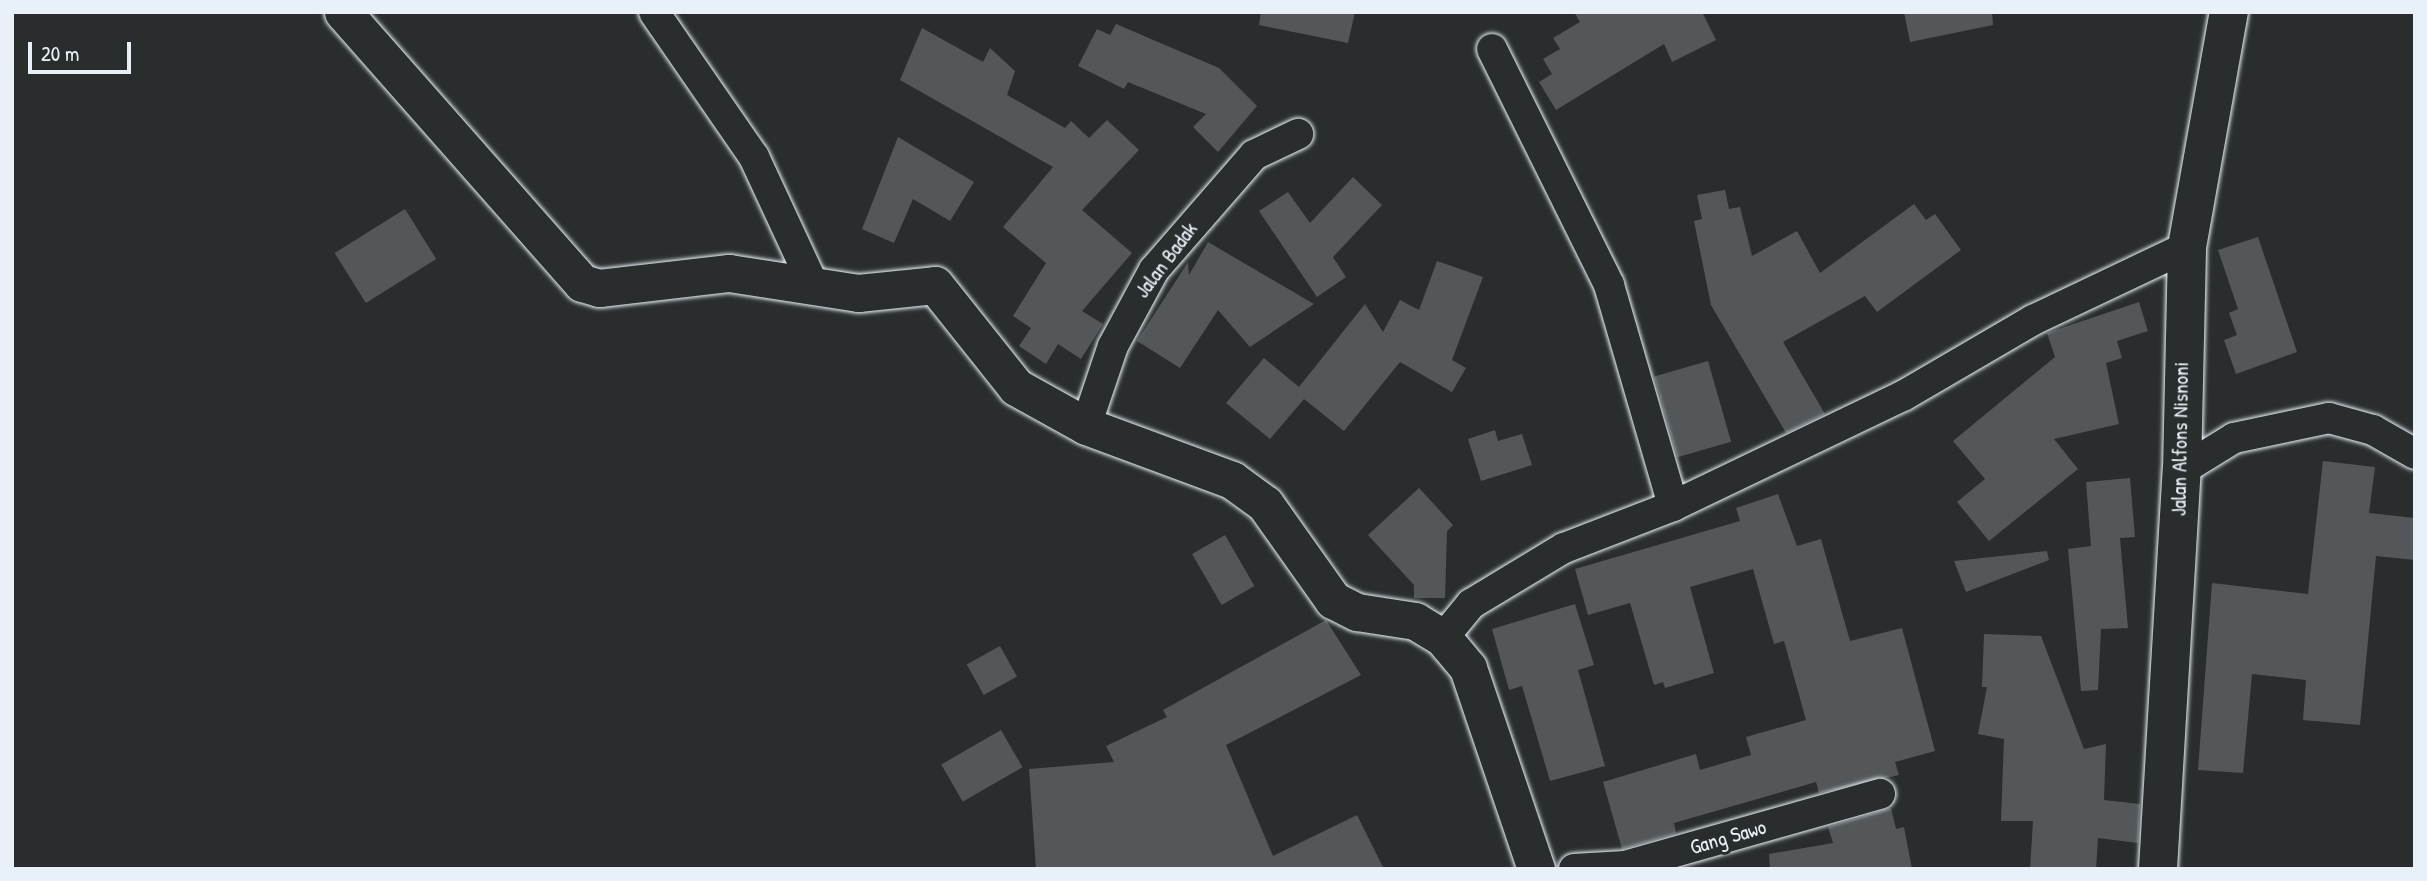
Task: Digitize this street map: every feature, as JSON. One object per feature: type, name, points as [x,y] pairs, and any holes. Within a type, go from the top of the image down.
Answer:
[{"type":"main road","name":"Jalan Alfons Nisnoni","points":[[2158,869],[2182,470],[2187,247],[2229,12]]},
{"type":"street","points":[[343,12],[582,283],[599,288],[729,273],[858,293],[935,285],[1016,387],[1086,426],[1232,480],[1265,504],[1333,600],[1357,612],[1415,621],[1443,638],[1468,668],[1484,706],[1535,869]]},
{"type":"street","points":[[654,12],[754,157],[813,284]]},
{"type":"street","points":[[1492,49],[1609,285],[1673,506]]},
{"type":"street","name":"Jalan Badak","points":[[1086,426],[1113,346],[1154,270],[1254,155],[1298,134]]},
{"type":"street","points":[[1443,638],[1471,604],[1564,548],[1673,506],[1903,396],[2033,320],[2187,247]]},
{"type":"street","points":[[2182,470],[2234,438],[2329,418],[2373,430],[2415,454]]},
{"type":"street","name":"Gang Sawo","points":[[1574,869],[1625,866],[1880,794]]},
{"type":"building","points":[[1261,12],[1355,12],[1348,43],[1259,25]]},
{"type":"building","points":[[1574,12],[1702,12],[1716,40],[1672,62],[1664,44],[1556,110],[1539,82],[1552,74],[1543,59],[1560,49],[1553,38],[1580,22]]},
{"type":"building","points":[[1904,12],[1992,12],[1993,25],[1910,42]]},
{"type":"building","points":[[1116,24],[1219,68],[1257,106],[1218,152],[1193,127],[1206,114],[1128,82],[1124,89],[1078,66],[1097,29],[1110,35]]},
{"type":"building","points":[[922,28],[983,62],[990,48],[1015,71],[1007,95],[1065,128],[1071,121],[1089,138],[1107,120],[1139,150],[1082,210],[1132,253],[1082,311],[1103,324],[1081,359],[1058,344],[1046,364],[1019,346],[1031,328],[1013,316],[1046,263],[1003,227],[1053,167],[900,80]]},
{"type":"building","points":[[898,137],[974,182],[950,221],[913,199],[894,243],[862,229]]},
{"type":"building","points":[[1353,177],[1382,205],[1333,257],[1346,277],[1317,297],[1259,211],[1288,192],[1310,223]]},
{"type":"building","points":[[1725,190],[1729,209],[1740,207],[1752,256],[1797,231],[1820,273],[1914,204],[1926,220],[1935,214],[1961,250],[1877,312],[1865,296],[1783,342],[1825,414],[1786,433],[1711,305],[1694,221],[1702,219],[1697,195]]},
{"type":"building","points":[[405,209],[436,259],[366,303],[335,253]]},
{"type":"building","points":[[2258,237],[2297,352],[2236,374],[2224,340],[2237,335],[2229,313],[2238,309],[2218,250]]},
{"type":"building","points":[[1208,242],[1314,304],[1250,347],[1218,310],[1180,368],[1137,341],[1188,262],[1189,275]]},
{"type":"building","points":[[1437,261],[1483,277],[1452,360],[1466,368],[1452,392],[1400,362],[1344,431],[1304,399],[1270,439],[1226,403],[1264,358],[1299,387],[1365,304],[1383,332],[1400,300],[1419,310]]},
{"type":"building","points":[[2139,302],[2148,331],[2117,341],[2122,358],[2106,363],[2119,424],[2054,439],[2078,469],[1989,541],[1957,502],[1985,479],[1953,441],[2055,357],[2047,333]]},
{"type":"building","points":[[1708,361],[1731,442],[1677,457],[1654,376]]},
{"type":"building","points":[[1495,430],[1498,441],[1522,434],[1532,465],[1481,481],[1468,439]]},
{"type":"building","points":[[2323,461],[2375,467],[2369,513],[2415,518],[2415,560],[2376,556],[2360,725],[2303,720],[2306,680],[2252,674],[2243,773],[2198,770],[2212,583],[2308,594]]},
{"type":"building","points":[[2130,478],[2135,537],[2120,538],[2128,628],[2101,629],[2098,690],[2081,691],[2068,549],[2091,546],[2086,482]]},
{"type":"building","points":[[1419,488],[1453,525],[1447,531],[1445,598],[1414,598],[1414,585],[1368,535]]},
{"type":"building","points":[[1778,494],[1797,546],[1821,539],[1850,641],[1902,628],[1935,751],[1895,762],[1899,775],[1819,793],[1816,782],[1674,823],[1676,833],[1622,849],[1603,782],[1696,754],[1700,770],[1751,755],[1746,737],[1806,720],[1784,641],[1774,644],[1753,569],[1690,587],[1714,673],[1665,688],[1663,682],[1654,685],[1630,603],[1588,615],[1575,569],[1740,521],[1736,508]]},
{"type":"building","points":[[1225,535],[1254,586],[1222,605],[1192,554]]},
{"type":"building","points":[[2047,551],[2049,560],[1966,592],[1954,561]]},
{"type":"building","points":[[1575,604],[1594,665],[1578,670],[1605,766],[1550,781],[1522,686],[1509,690],[1492,629]]},
{"type":"building","points":[[1326,620],[1361,675],[1226,745],[1273,856],[1357,815],[1384,869],[1036,869],[1029,769],[1114,762],[1106,746],[1167,717],[1163,710]]},
{"type":"building","points":[[1984,634],[2041,636],[2084,749],[2106,744],[2104,800],[2140,804],[2138,843],[2098,838],[2096,869],[2030,869],[2033,821],[2001,821],[2004,739],[1978,734],[1987,687],[1982,687]]},
{"type":"building","points":[[1000,646],[1017,677],[984,695],[967,664]]},
{"type":"building","points":[[1001,730],[1022,767],[963,802],[941,764]]},
{"type":"building","points":[[1891,808],[1896,829],[1904,827],[1912,869],[1770,869],[1769,854],[1833,843],[1828,827]]}]
